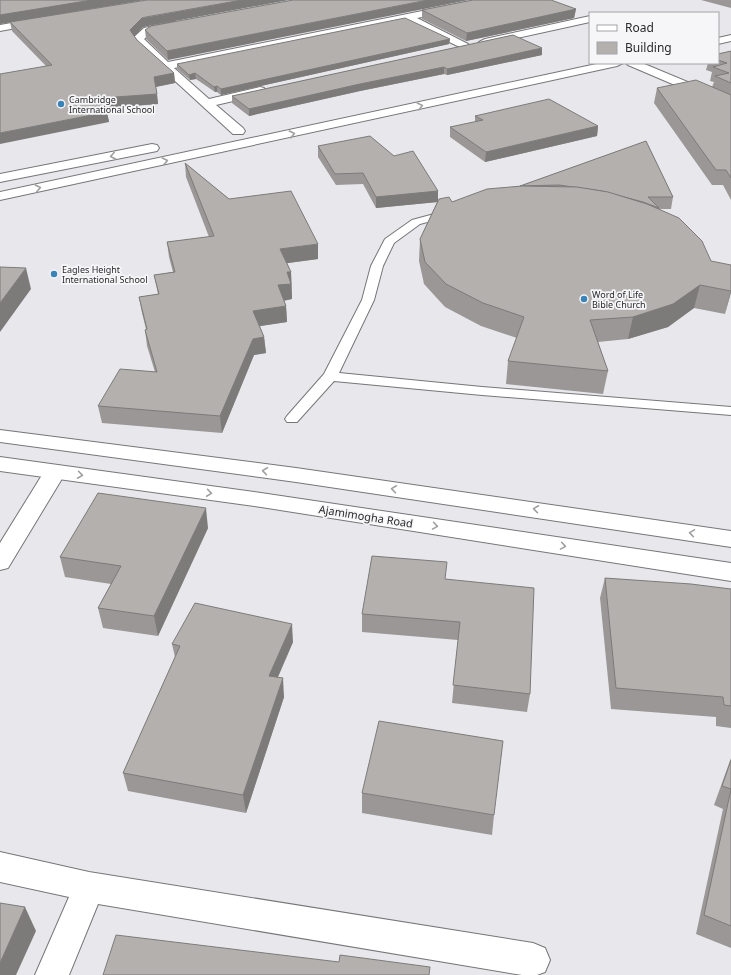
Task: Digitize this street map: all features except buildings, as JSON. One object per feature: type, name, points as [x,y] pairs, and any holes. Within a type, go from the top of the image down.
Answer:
[{"type":"main road","points":[[166,66],[492,0]]},
{"type":"main road","points":[[406,17],[464,46]]},
{"type":"main road","points":[[448,50],[589,19]]},
{"type":"main road","points":[[0,28],[47,20]]},
{"type":"main road","points":[[184,23],[148,30],[138,38],[143,46],[238,131]]},
{"type":"main road","points":[[719,41],[731,38]]},
{"type":"main road","points":[[298,119],[589,56]]},
{"type":"main road","points":[[0,196],[612,64]]},
{"type":"main road","points":[[634,64],[731,105]]},
{"type":"main road","points":[[207,103],[269,89]]},
{"type":"main road","points":[[222,134],[253,128]]},
{"type":"main road","points":[[0,178],[167,145]]},
{"type":"main road","points":[[0,436],[296,475],[731,539]]},
{"type":"main road","name":"Ajamimogha Road","points":[[0,464],[261,500],[731,572]]},
{"type":"main road","points":[[0,562],[56,472]]},
{"type":"main road","points":[[0,867],[89,887],[534,960]]},
{"type":"main road","points":[[52,975],[89,887]]},
{"type":"lane","points":[[292,419],[330,376],[368,300],[377,266],[389,241],[416,222],[460,210]]},
{"type":"lane","points":[[330,376],[482,391],[731,411]]},
{"type":"place","name":"Cambridge International School","points":[[61,104]]},
{"type":"place","name":"Eagles Height International School","points":[[54,274]]},
{"type":"place","name":"Word of Life Bible Church","points":[[584,299]]}]
